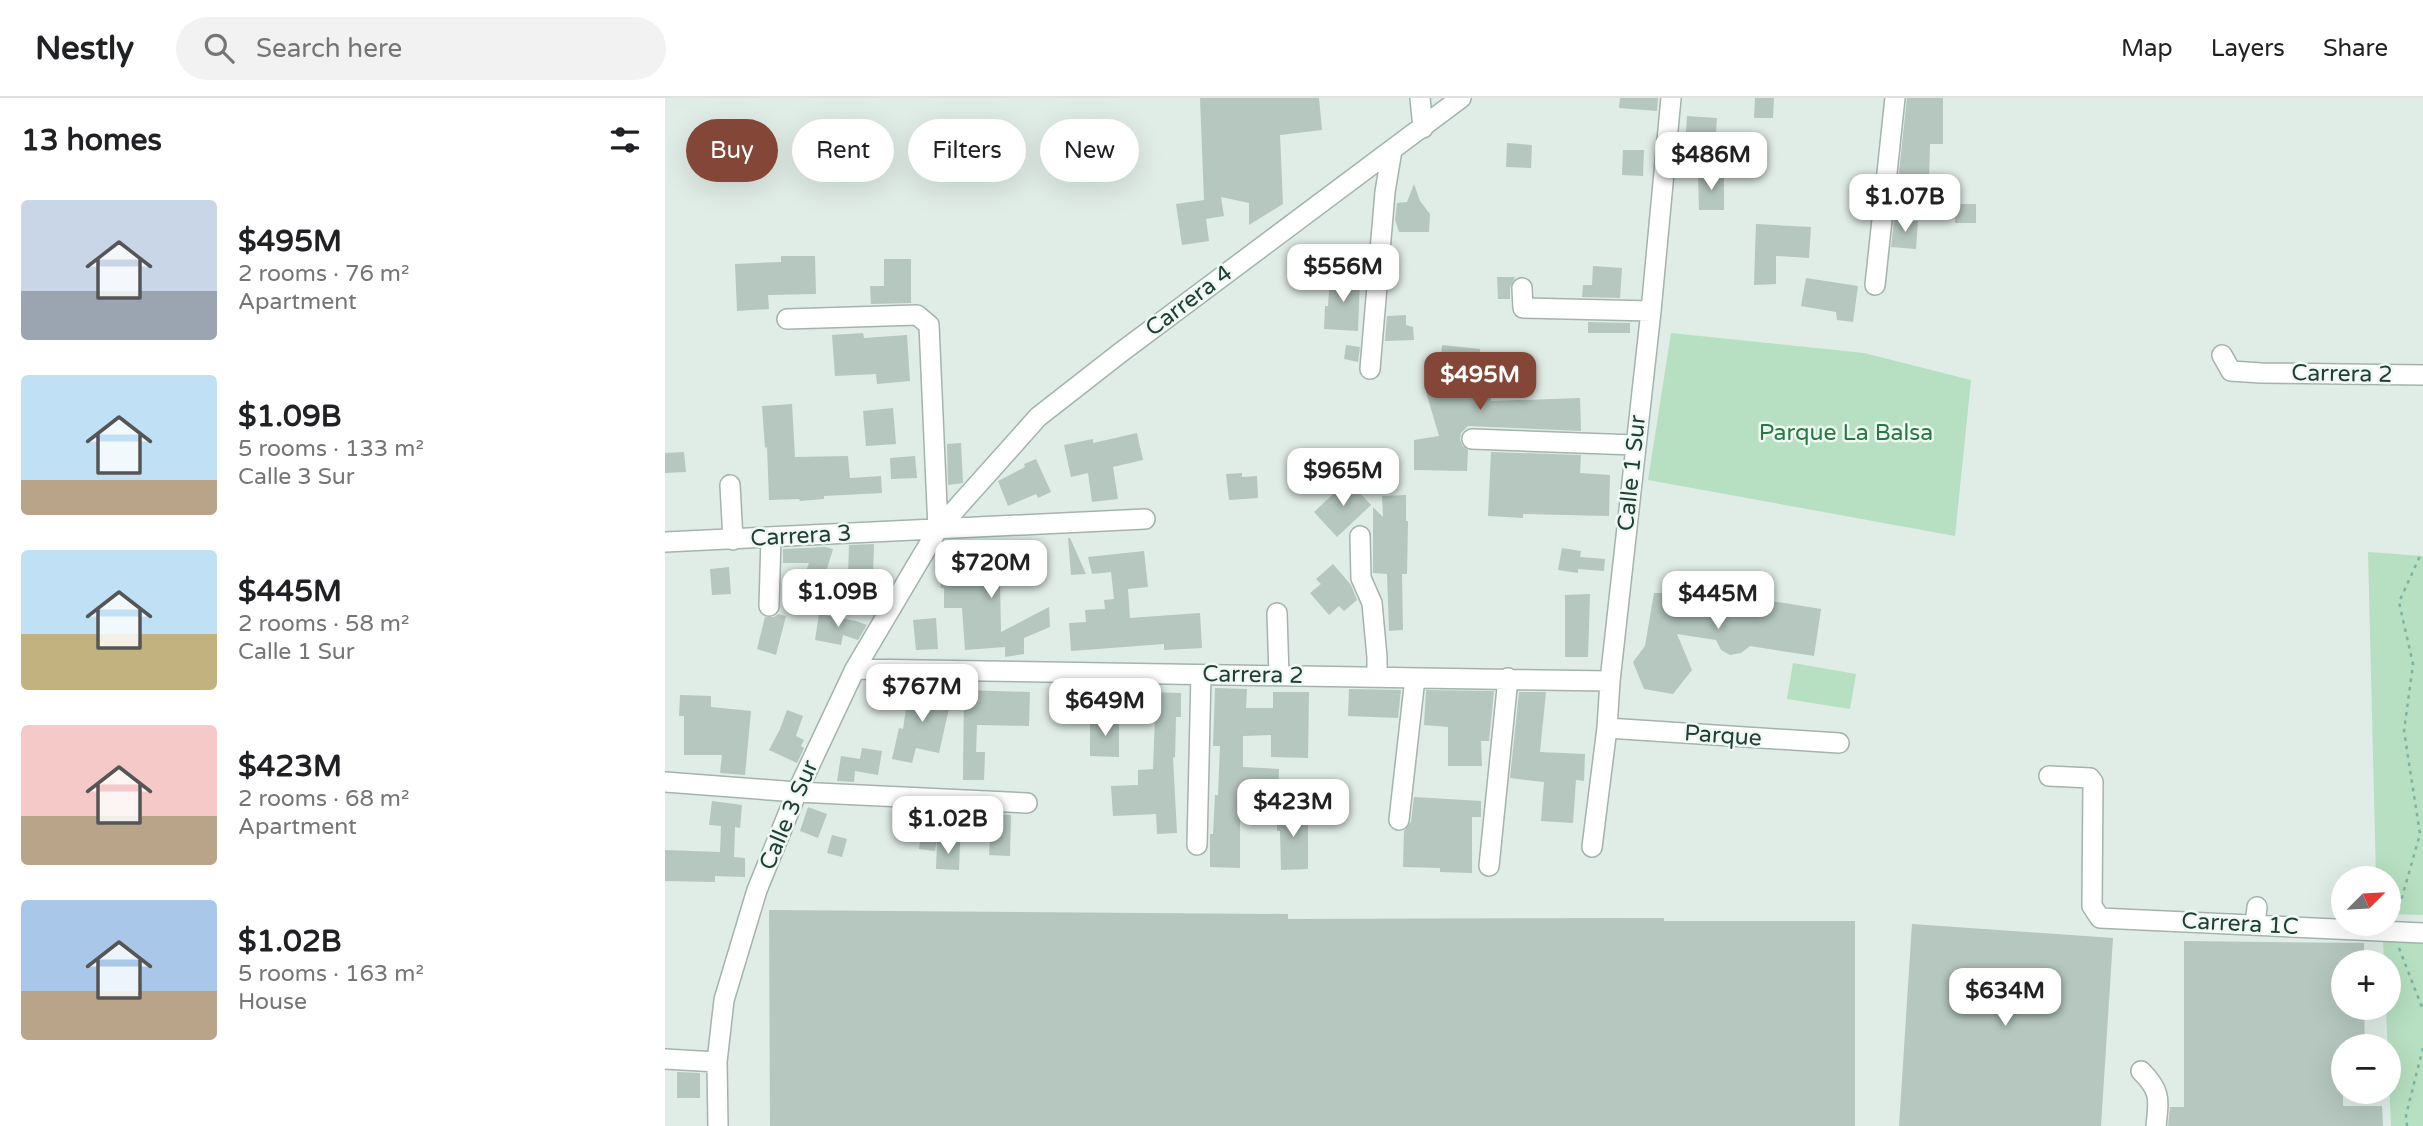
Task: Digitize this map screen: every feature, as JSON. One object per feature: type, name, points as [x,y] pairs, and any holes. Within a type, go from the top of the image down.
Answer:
[{"type":"street","points":[[1420,98],[1423,128]]},
{"type":"street","name":"Carrera 4","points":[[938,528],[1038,417],[1120,352],[1461,98]]},
{"type":"street","name":"Calle 1 Sur","points":[[1593,847],[1651,312],[1671,98]]},
{"type":"street","points":[[1875,285],[1895,98]]},
{"type":"street","points":[[1370,369],[1385,192],[1392,150]]},
{"type":"street","points":[[1522,288],[1523,308],[1651,312]]},
{"type":"street","points":[[787,319],[917,315],[929,325],[938,528]]},
{"type":"street","name":"Carrera 2","points":[[2223,355],[2231,371],[2423,376]]},
{"type":"street","points":[[1472,439],[1635,445]]},
{"type":"street","points":[[730,485],[733,540]]},
{"type":"street","name":"Carrera 3","points":[[665,542],[1146,519]]},
{"type":"street","name":"Calle 3 Sur","points":[[718,1126],[717,1062],[724,1000],[757,890],[797,792],[855,669],[938,528]]},
{"type":"street","points":[[1360,536],[1361,578],[1371,603],[1377,677]]},
{"type":"street","points":[[769,606],[771,538]]},
{"type":"street","points":[[1277,613],[1279,676]]},
{"type":"street","name":"Carrera 2","points":[[855,669],[1610,681]]},
{"type":"street","points":[[1197,845],[1201,675]]},
{"type":"street","points":[[1399,820],[1415,678]]},
{"type":"street","points":[[1489,866],[1508,678]]},
{"type":"street","name":"Parque","points":[[1607,728],[1839,743]]},
{"type":"street","name":"Carrera 1C","points":[[2049,776],[2090,778],[2093,782],[2092,906],[2100,918],[2256,916],[2331,925]]},
{"type":"street","points":[[665,782],[797,792],[1027,803]]},
{"type":"street","name":"Carrera 1C","points":[[2401,932],[2423,933]]},
{"type":"street","points":[[665,1059],[717,1062]]},
{"type":"street","points":[[2141,1071],[2154,1083],[2159,1098],[2156,1126]]},
{"type":"path","points":[[2401,900],[2420,834],[2403,730],[2413,664],[2399,602],[2420,556]]},
{"type":"path","points":[[2394,936],[2423,1010]]},
{"type":"path","points":[[2407,1126],[2406,1115],[2423,1048]]},
{"type":"green space","name":"Parque La Balsa","points":[[1671,333],[1864,353],[1971,380],[1955,536],[1648,480]]},
{"type":"green space","points":[[2368,552],[2423,556],[2423,915],[2401,914],[2401,866],[2376,866]]},
{"type":"green space","points":[[1793,663],[1856,674],[1850,709],[1787,699]]},
{"type":"green space","points":[[2383,940],[2423,944],[2423,1126],[2391,1126],[2390,1104],[2401,1104],[2401,1034],[2387,1034],[2387,1020],[2401,1020],[2401,950],[2383,950]]},
{"type":"building","points":[[1200,98],[1319,98],[1322,130],[1280,135],[1283,204],[1249,225],[1249,203],[1221,197],[1224,216],[1206,219],[1209,241],[1182,245],[1176,204],[1204,200]]},
{"type":"building","points":[[1620,98],[1658,98],[1657,111],[1619,108]]},
{"type":"building","points":[[1755,98],[1774,98],[1773,118],[1754,118]]},
{"type":"building","points":[[1907,98],[1943,98],[1943,144],[1930,144],[1929,182],[1898,181]]},
{"type":"building","points":[[1687,116],[1717,118],[1715,147],[1685,145]]},
{"type":"building","points":[[1507,143],[1532,145],[1531,168],[1506,167]]},
{"type":"building","points":[[1623,150],[1644,150],[1643,176],[1622,175]]},
{"type":"building","points":[[1698,175],[1724,175],[1724,210],[1699,210]]},
{"type":"building","points":[[1414,184],[1420,201],[1430,214],[1429,232],[1399,232],[1395,220],[1397,203],[1407,202]]},
{"type":"building","points":[[1954,204],[1976,204],[1976,223],[1955,223]]},
{"type":"building","points":[[1894,220],[1918,221],[1916,249],[1891,247]]},
{"type":"building","points":[[1756,224],[1811,227],[1809,258],[1776,256],[1776,284],[1754,285]]},
{"type":"building","points":[[781,256],[815,256],[816,294],[768,295],[769,309],[737,311],[735,264],[781,262]]},
{"type":"building","points":[[884,259],[911,259],[911,303],[871,304],[870,286],[884,286]]},
{"type":"building","points":[[1593,266],[1622,268],[1620,298],[1582,297],[1583,285],[1592,285]]},
{"type":"building","points":[[1330,276],[1360,277],[1358,331],[1324,329]]},
{"type":"building","points":[[1497,277],[1515,277],[1510,288],[1510,299],[1498,299]]},
{"type":"building","points":[[1806,278],[1858,286],[1853,322],[1837,320],[1836,312],[1801,306]]},
{"type":"building","points":[[1406,315],[1406,325],[1413,327],[1414,340],[1385,341],[1387,316]]},
{"type":"building","points":[[1588,322],[1630,323],[1630,333],[1588,333]]},
{"type":"building","points":[[863,333],[864,338],[907,335],[910,381],[877,384],[876,374],[835,376],[832,335]]},
{"type":"building","points":[[1346,345],[1360,347],[1358,362],[1344,359]]},
{"type":"building","points":[[1442,345],[1480,349],[1477,393],[1491,393],[1491,401],[1580,398],[1581,431],[1468,426],[1461,433],[1460,439],[1468,450],[1467,471],[1414,470],[1414,440],[1439,436],[1426,392],[1438,392]]},
{"type":"building","points":[[792,404],[795,457],[848,456],[850,478],[881,476],[882,493],[824,496],[824,499],[800,501],[769,500],[762,406]]},
{"type":"building","points":[[893,408],[896,444],[866,446],[863,411]]},
{"type":"building","points":[[1137,433],[1143,460],[1113,467],[1118,499],[1092,502],[1088,473],[1071,477],[1064,445],[1093,439],[1093,443]]},
{"type":"building","points":[[961,443],[963,483],[948,485],[947,444]]},
{"type":"building","points":[[684,452],[686,472],[665,473],[665,453]]},
{"type":"building","points":[[1491,452],[1581,455],[1580,473],[1610,475],[1609,516],[1488,516]]},
{"type":"building","points":[[915,456],[917,478],[891,479],[890,458]]},
{"type":"building","points":[[1036,459],[1051,492],[1038,498],[1036,494],[1008,506],[998,481]]},
{"type":"building","points":[[1242,473],[1242,477],[1257,476],[1258,498],[1229,500],[1226,474]]},
{"type":"building","points":[[1348,480],[1371,505],[1337,537],[1314,512]]},
{"type":"building","points":[[1406,495],[1407,574],[1402,574],[1403,630],[1389,631],[1387,574],[1373,573],[1373,507],[1383,517],[1382,496]]},
{"type":"building","points":[[1070,538],[1086,574],[1071,575]]},
{"type":"building","points":[[874,544],[873,576],[848,575],[849,545]]},
{"type":"building","points":[[991,546],[993,564],[1040,559],[1043,581],[1000,586],[1001,632],[1049,607],[1050,627],[1024,638],[1024,654],[1005,657],[1005,647],[965,650],[962,608],[944,608],[944,588],[941,588],[940,575],[961,574],[958,549]]},
{"type":"building","points":[[1562,548],[1581,551],[1580,557],[1605,559],[1604,571],[1578,569],[1578,573],[1558,570]]},
{"type":"building","points":[[783,549],[833,549],[822,585],[803,579],[809,563],[783,563]]},
{"type":"building","points":[[1144,551],[1148,587],[1128,589],[1130,618],[1200,613],[1202,648],[1164,650],[1164,644],[1071,651],[1069,623],[1086,622],[1085,610],[1105,609],[1104,600],[1114,599],[1111,572],[1092,574],[1088,557]]},
{"type":"building","points":[[1333,564],[1351,585],[1357,600],[1344,611],[1339,606],[1329,615],[1310,593],[1321,584],[1316,579]]},
{"type":"building","points":[[729,567],[731,594],[712,595],[710,569]]},
{"type":"building","points":[[1678,586],[1821,609],[1814,656],[1750,646],[1741,653],[1730,655],[1721,650],[1716,640],[1677,634],[1692,670],[1673,694],[1644,689],[1633,662],[1645,646],[1654,593],[1677,593]]},
{"type":"building","points":[[1590,594],[1588,657],[1565,657],[1565,595]]},
{"type":"building","points":[[778,614],[786,616],[776,655],[757,649],[765,617]]},
{"type":"building","points":[[819,614],[867,625],[858,640],[843,635],[841,645],[815,640]]},
{"type":"building","points":[[936,618],[938,649],[916,650],[913,620]]},
{"type":"building","points":[[1215,688],[1247,689],[1246,708],[1273,708],[1273,692],[1309,692],[1308,758],[1271,757],[1271,735],[1243,736],[1243,767],[1279,769],[1278,795],[1248,793],[1247,818],[1240,818],[1240,868],[1210,867],[1210,834],[1213,834],[1215,795],[1218,795],[1220,746],[1213,746]]},
{"type":"building","points":[[909,689],[952,695],[939,753],[916,748],[912,763],[892,759],[899,728],[903,729]]},
{"type":"building","points":[[1349,689],[1401,690],[1398,718],[1348,716]]},
{"type":"building","points":[[964,690],[1030,692],[1029,726],[977,725],[976,752],[985,752],[984,780],[963,780]]},
{"type":"building","points":[[1426,690],[1494,691],[1489,741],[1481,741],[1482,766],[1448,766],[1448,727],[1424,725]]},
{"type":"building","points":[[1148,692],[1181,693],[1181,717],[1176,717],[1175,758],[1173,757],[1177,833],[1157,834],[1156,814],[1113,816],[1111,786],[1138,785],[1138,770],[1153,769],[1155,717],[1148,716]]},
{"type":"building","points":[[1519,692],[1546,692],[1540,752],[1585,754],[1584,781],[1576,780],[1573,823],[1541,821],[1544,782],[1510,778]]},
{"type":"building","points":[[680,695],[711,696],[711,707],[751,711],[745,775],[720,773],[722,755],[684,755],[684,716],[679,716]]},
{"type":"building","points":[[787,710],[803,716],[796,736],[804,740],[801,746],[804,748],[797,763],[769,750]]},
{"type":"building","points":[[1090,718],[1119,719],[1119,757],[1090,756]]},
{"type":"building","points":[[862,748],[882,751],[878,775],[855,771],[854,782],[837,781],[841,756],[860,759]]},
{"type":"building","points":[[1414,797],[1481,801],[1481,817],[1472,817],[1472,873],[1440,872],[1440,868],[1403,867],[1404,831],[1411,822]]},
{"type":"building","points":[[712,801],[742,805],[740,828],[735,827],[734,857],[745,858],[745,877],[715,876],[715,882],[665,881],[665,850],[720,852],[721,826],[709,825]]},
{"type":"building","points":[[1277,806],[1298,806],[1298,820],[1308,820],[1308,869],[1281,870]]},
{"type":"building","points":[[808,807],[827,814],[818,838],[800,831]]},
{"type":"building","points":[[967,812],[1011,815],[1010,856],[989,855],[990,839],[966,838]]},
{"type":"building","points":[[898,815],[940,821],[935,851],[919,849],[921,835],[895,830]]},
{"type":"building","points":[[832,835],[847,839],[842,857],[827,853]]},
{"type":"building","points":[[937,841],[960,842],[959,870],[936,869]]},
{"type":"building","points":[[769,910],[1288,914],[1288,919],[1664,918],[1664,921],[1855,921],[1855,1126],[770,1126]]},
{"type":"building","points":[[1912,924],[2113,938],[2101,1126],[1899,1126]]},
{"type":"building","points":[[2184,941],[2364,943],[2364,950],[2331,950],[2331,1020],[2364,1020],[2365,1034],[2331,1034],[2331,1104],[2382,1106],[2383,1126],[2168,1126],[2170,1107],[2184,1107]]},
{"type":"building","points":[[677,1072],[700,1073],[700,1098],[677,1098]]}]
